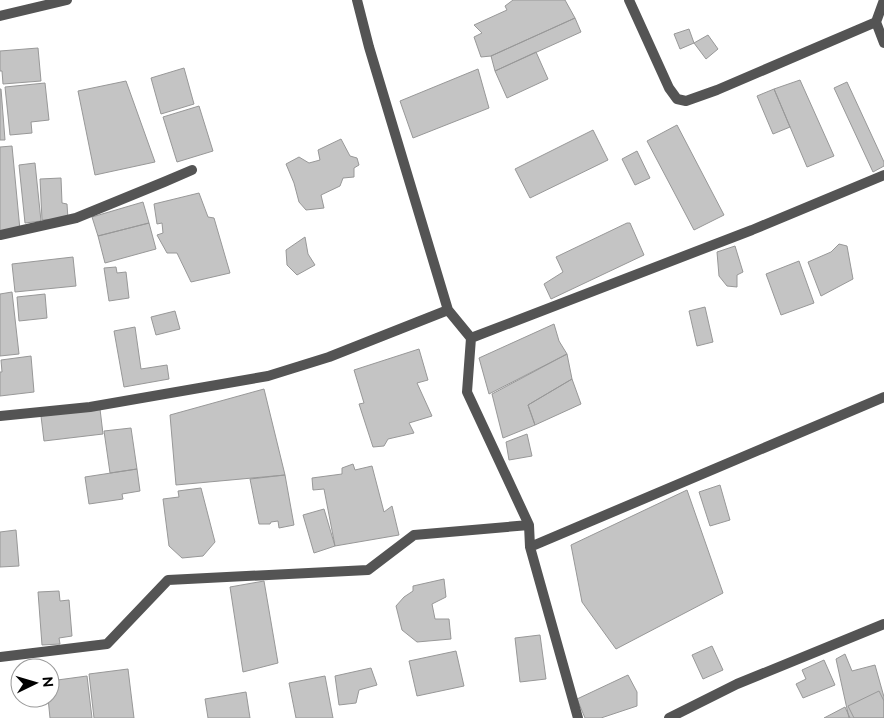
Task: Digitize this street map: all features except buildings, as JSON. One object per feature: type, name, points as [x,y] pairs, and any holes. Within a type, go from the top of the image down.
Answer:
[{"type":"street","points":[[0,16],[67,0]]},
{"type":"street","points":[[357,0],[448,310],[471,338],[467,392],[528,525],[530,547],[578,718]]},
{"type":"street","points":[[629,0],[669,88],[677,99],[686,101],[717,90],[876,22]]},
{"type":"street","points":[[884,0],[876,22],[884,43]]},
{"type":"street","points":[[0,235],[76,218],[192,170]]},
{"type":"street","points":[[471,338],[752,230],[884,175]]},
{"type":"street","points":[[0,416],[90,407],[268,376],[330,357],[448,310]]},
{"type":"street","points":[[530,547],[884,397]]},
{"type":"street","points":[[0,657],[107,644],[168,580],[368,570],[414,535],[528,525]]},
{"type":"street","points":[[669,718],[737,684],[884,624]]}]
